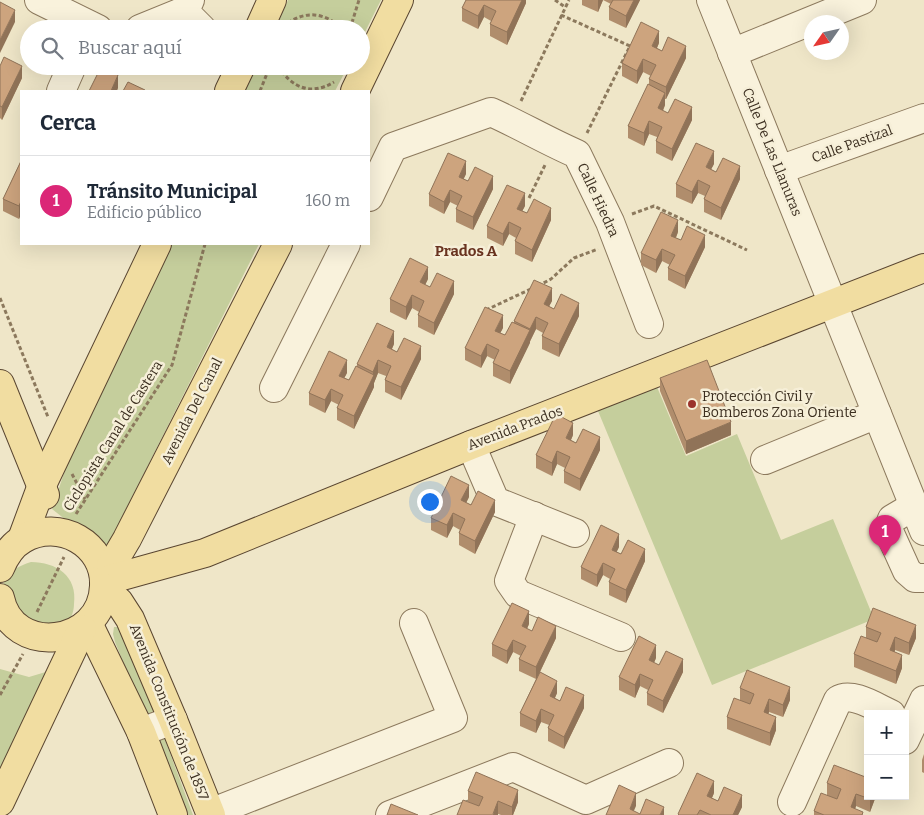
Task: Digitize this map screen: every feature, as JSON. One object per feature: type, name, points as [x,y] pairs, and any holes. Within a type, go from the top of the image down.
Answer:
[{"type":"main road","points":[[263,20],[272,0]]},
{"type":"main road","points":[[370,47],[399,0]]},
{"type":"main road","points":[[229,90],[237,75]]},
{"type":"main road","points":[[22,539],[42,485],[157,245]]},
{"type":"main road","name":"Avenida Del Canal","points":[[0,802],[85,626],[97,613],[102,601],[104,582],[277,245]]},
{"type":"main road","name":"Avenida Prados","points":[[104,582],[205,553],[471,445],[924,268]]},
{"type":"main road","points":[[0,384],[42,485],[74,536],[89,546],[99,561],[104,582]]},
{"type":"main road","points":[[0,568],[8,552],[22,539],[68,524]]},
{"type":"main road","name":"Avenida Constitución de 1857","points":[[104,582],[130,619],[211,814]]},
{"type":"main road","points":[[1,603],[15,624],[12,634],[50,638],[67,636],[85,626],[141,732],[173,815]]},
{"type":"street","points":[[39,0],[77,20]]},
{"type":"street","name":"Calle De Las Llanuras","points":[[711,0],[924,531]]},
{"type":"street","points":[[732,53],[862,0]]},
{"type":"street","points":[[169,20],[192,13]]},
{"type":"street","points":[[61,90],[68,75]]},
{"type":"street","points":[[370,193],[378,157],[393,147],[491,112],[566,149]]},
{"type":"street","name":"Calle Pastizal","points":[[779,170],[924,118]]},
{"type":"street","name":"Calle Hiedra","points":[[566,149],[613,232],[649,324]]},
{"type":"street","points":[[274,388],[346,245]]},
{"type":"street","points":[[765,460],[877,414]]},
{"type":"street","points":[[471,445],[495,502],[575,533]]},
{"type":"street","points":[[914,506],[892,519],[888,529],[907,571],[915,578],[924,578]]},
{"type":"street","points":[[534,516],[508,581],[518,594],[621,637]]},
{"type":"street","points":[[211,814],[454,718],[414,623]]},
{"type":"street","points":[[792,802],[838,700],[847,696],[853,697],[884,710]]},
{"type":"street","points":[[141,732],[173,720]]},
{"type":"street","points":[[390,815],[513,768],[586,800],[669,763]]},
{"type":"path","points":[[353,20],[359,0]]},
{"type":"path","points":[[555,0],[565,7]]},
{"type":"path","points":[[512,121],[569,0]]},
{"type":"path","points":[[292,20],[299,16],[311,14],[323,15],[333,20]]},
{"type":"path","points":[[529,198],[566,149],[630,46],[561,15]]},
{"type":"path","points":[[260,90],[266,75]]},
{"type":"path","points":[[284,75],[295,85],[308,89],[321,88],[333,83],[346,85]]},
{"type":"path","points":[[486,310],[551,280],[574,258],[654,206],[747,250]]},
{"type":"path","name":"Ciclopista Canal de Castera","points":[[68,524],[172,365],[205,245]]},
{"type":"path","points":[[0,298],[60,447],[85,500]]},
{"type":"green space","points":[[288,0],[381,0],[370,22],[370,20],[279,20]]},
{"type":"green space","points":[[253,75],[343,75],[336,90],[245,90]]},
{"type":"green space","points":[[172,245],[258,245],[97,567],[71,524],[52,509],[67,464]]},
{"type":"green space","points":[[657,387],[686,456],[737,434],[781,540],[833,519],[874,619],[712,685],[598,411]]},
{"type":"green space","points":[[31,562],[49,565],[63,572],[69,578],[74,594],[73,611],[69,620],[48,636],[0,600],[8,575],[17,568]]},
{"type":"green space","points":[[114,627],[121,627],[154,709],[152,713],[146,714],[143,711],[115,642]]},
{"type":"green space","points":[[0,669],[29,677],[49,671],[0,772]]},
{"type":"green space","points":[[161,729],[193,815],[182,815],[152,730]]},
{"type":"building","points":[[466,0],[522,0],[507,32],[490,24],[496,11],[484,5],[478,16],[462,8]]},
{"type":"building","points":[[613,0],[634,0],[626,16],[609,7]]},
{"type":"building","points":[[0,2],[15,10],[0,40]]},
{"type":"building","points":[[641,22],[659,31],[652,46],[662,51],[668,37],[686,46],[666,87],[649,79],[656,65],[643,59],[637,71],[622,63]]},
{"type":"building","points":[[4,57],[20,65],[20,70],[2,107],[0,106],[0,66]]},
{"type":"building","points":[[97,75],[118,75],[111,90],[90,90]]},
{"type":"building","points":[[128,82],[145,90],[124,90]]},
{"type":"building","points":[[648,84],[665,93],[658,108],[668,113],[675,99],[692,107],[672,149],[656,141],[662,127],[649,121],[644,133],[628,126]]},
{"type":"building","points":[[696,143],[714,151],[706,167],[716,172],[723,158],[740,166],[721,208],[704,199],[710,186],[698,180],[692,192],[676,184]]},
{"type":"building","points":[[448,153],[466,161],[459,177],[468,181],[475,167],[493,176],[473,217],[456,209],[462,196],[450,190],[444,202],[429,194]]},
{"type":"building","points":[[20,163],[19,206],[3,199]]},
{"type":"building","points":[[507,185],[525,193],[517,209],[527,213],[534,199],[551,208],[532,250],[515,241],[521,228],[509,222],[503,234],[487,226]]},
{"type":"building","points":[[661,212],[678,220],[671,236],[681,240],[687,226],[705,235],[685,276],[668,268],[675,255],[662,249],[656,260],[641,253]]},
{"type":"building","points":[[410,258],[428,267],[420,282],[430,287],[437,273],[454,281],[434,323],[418,315],[424,301],[412,295],[406,307],[390,299]]},
{"type":"building","points":[[534,280],[552,288],[544,304],[554,309],[561,294],[579,303],[559,344],[542,336],[548,323],[536,317],[530,329],[514,321]]},
{"type":"building","points":[[485,307],[503,315],[495,331],[505,335],[512,322],[530,330],[510,371],[493,363],[499,350],[487,344],[481,356],[465,348]]},
{"type":"building","points":[[377,323],[394,331],[387,347],[397,352],[404,338],[421,346],[401,387],[385,380],[391,366],[378,360],[373,372],[357,364]]},
{"type":"building","points":[[329,351],[347,360],[339,376],[349,380],[356,366],[374,375],[354,416],[337,408],[343,395],[331,389],[325,400],[309,393]]},
{"type":"building","name":"Protección Civil y Bomberos Zona Oriente","points":[[707,360],[731,422],[686,441],[660,378]]},
{"type":"building","points":[[556,414],[573,423],[566,438],[576,443],[583,429],[600,437],[580,479],[564,471],[570,457],[557,451],[552,463],[536,455]]},
{"type":"building","points":[[451,476],[469,485],[461,500],[471,505],[478,491],[495,500],[475,541],[459,533],[465,519],[453,513],[447,525],[431,518]]},
{"type":"building","points":[[601,525],[619,534],[612,550],[621,554],[628,540],[645,549],[626,590],[609,582],[615,569],[603,563],[597,575],[581,567]]},
{"type":"building","points":[[512,603],[529,611],[522,626],[532,631],[538,617],[556,626],[536,667],[519,659],[526,646],[513,640],[507,651],[492,644]]},
{"type":"building","points":[[873,608],[916,625],[909,643],[895,637],[890,650],[902,655],[896,671],[854,654],[861,636],[877,642],[881,633],[866,627]]},
{"type":"building","points":[[639,636],[656,645],[649,660],[659,665],[666,651],[683,659],[663,701],[647,693],[653,680],[640,674],[635,685],[619,677]]},
{"type":"building","points":[[747,670],[790,687],[783,705],[769,699],[764,712],[776,717],[770,733],[727,717],[734,698],[750,704],[754,694],[740,688]]},
{"type":"building","points":[[540,672],[557,681],[550,696],[560,701],[566,687],[584,695],[564,737],[548,728],[554,715],[541,709],[536,721],[520,713]]},
{"type":"building","points":[[834,765],[864,776],[864,797],[856,794],[851,807],[863,812],[862,815],[824,815],[814,811],[821,793],[837,799],[841,789],[827,783]]},
{"type":"building","points":[[476,772],[518,790],[512,807],[498,801],[493,814],[495,815],[457,815],[463,800],[479,806],[483,797],[468,791]]},
{"type":"building","points":[[697,773],[714,781],[707,796],[718,801],[724,787],[742,795],[733,815],[711,815],[700,810],[697,815],[678,814]]},
{"type":"building","points":[[619,785],[636,793],[630,809],[640,814],[646,799],[664,807],[660,815],[606,815]]},
{"type":"building","points":[[391,804],[418,815],[387,815]]},
{"type":"place","name":"Protección Civil y Bomberos Zona Oriente","points":[[692,404]]},
{"type":"place","name":"Tránsito Municipal","points":[[885,556]]},
{"type":"district","name":"Prados A","points":[[466,251]]}]
